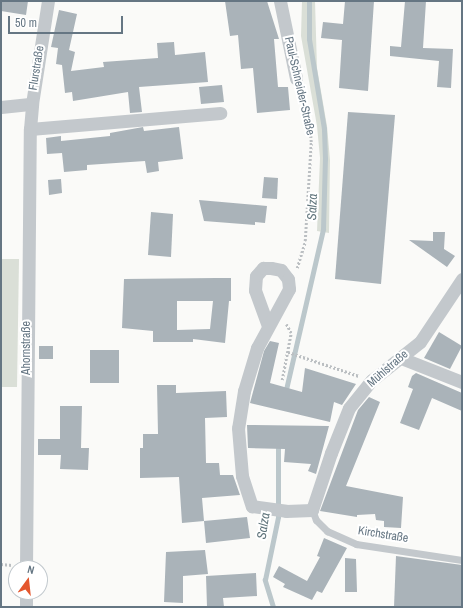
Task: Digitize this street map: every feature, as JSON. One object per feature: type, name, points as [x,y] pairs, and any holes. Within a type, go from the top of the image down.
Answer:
[{"type":"street","name":"Flurstraße","points":[[1,107],[32,104],[48,1]]},
{"type":"street","name":"Paul-Schneider-Straße","points":[[280,1],[296,78]]},
{"type":"street","name":"Ahornstraße","points":[[26,560],[30,129],[32,104]]},
{"type":"street","points":[[30,129],[220,113]]},
{"type":"street","points":[[268,326],[255,290],[256,276],[262,268],[281,270],[288,279],[290,289],[257,348],[244,391],[238,428],[238,452],[242,476],[252,506],[286,511],[312,510]]},
{"type":"street","name":"Mühlstraße","points":[[312,510],[331,453],[349,408],[372,380],[420,342],[462,280]]},
{"type":"street","points":[[401,358],[462,382]]},
{"type":"lane","name":"Kirchstraße","points":[[312,510],[316,520],[327,530],[356,544],[462,560]]},
{"type":"path","name":"Paul-Schneider-Straße","points":[[290,289],[305,241],[312,142],[309,119],[296,78]]},
{"type":"path","points":[[278,312],[291,333],[282,380]]},
{"type":"path","points":[[288,352],[372,380]]},
{"type":"shaded area","points":[[302,1],[315,1],[317,68],[327,126],[330,160],[329,233],[317,231],[320,158],[317,126],[301,36]]},
{"type":"shaded area","points":[[1,259],[19,259],[17,387],[1,387]]},
{"type":"building","points":[[1,1],[28,1],[26,15],[1,11]]},
{"type":"building","points":[[225,1],[267,1],[279,39],[274,39],[278,87],[288,87],[290,110],[257,113],[253,68],[241,69],[238,35],[230,36]]},
{"type":"building","points":[[345,1],[374,1],[368,91],[339,88],[342,40],[321,38],[323,22],[343,24]]},
{"type":"building","points":[[405,1],[426,1],[423,48],[453,49],[451,88],[437,87],[439,61],[390,56],[390,46],[401,47]]},
{"type":"building","points":[[59,10],[77,14],[69,50],[75,52],[71,71],[104,67],[103,62],[158,58],[157,43],[174,42],[175,55],[205,52],[208,82],[139,87],[142,112],[130,113],[128,92],[73,101],[72,92],[65,93],[62,65],[56,64],[58,48],[51,47]]},
{"type":"building","points":[[222,85],[224,102],[201,104],[199,87]]},
{"type":"building","points":[[348,112],[395,115],[381,284],[335,279]]},
{"type":"building","points":[[143,127],[144,131],[179,127],[183,159],[158,162],[159,171],[147,173],[145,161],[87,165],[87,170],[64,172],[62,153],[47,154],[46,138],[61,136],[61,141],[110,136],[110,133]]},
{"type":"building","points":[[264,177],[278,178],[277,199],[262,198]]},
{"type":"building","points":[[61,179],[62,193],[49,195],[48,180]]},
{"type":"building","points":[[199,200],[267,206],[265,223],[255,222],[255,225],[204,221]]},
{"type":"building","points":[[151,212],[173,214],[171,257],[148,255]]},
{"type":"building","points":[[433,232],[445,232],[444,249],[455,256],[447,267],[409,240],[433,241]]},
{"type":"building","points":[[231,278],[231,301],[229,301],[225,343],[193,339],[193,342],[153,342],[153,331],[122,328],[124,279]],"holes":[[[177,301],[213,301],[210,329],[177,330]]]},
{"type":"building","points":[[439,332],[462,346],[450,369],[424,358]]},
{"type":"building","points":[[270,341],[279,343],[270,383],[302,392],[305,368],[356,384],[342,405],[334,402],[330,422],[250,403],[264,351]]},
{"type":"building","points":[[39,346],[53,346],[53,359],[39,359]]},
{"type":"building","points":[[90,350],[119,350],[119,383],[90,383]]},
{"type":"building","points":[[416,373],[462,393],[462,411],[432,398],[419,430],[400,423],[413,389],[408,387],[412,376]]},
{"type":"building","points":[[157,385],[176,385],[176,393],[226,391],[227,417],[205,418],[206,463],[219,463],[220,475],[233,475],[240,495],[202,498],[204,521],[182,523],[179,477],[140,478],[140,448],[143,448],[143,434],[158,434]]},
{"type":"building","points":[[369,397],[380,402],[346,486],[403,497],[401,528],[384,527],[384,521],[376,520],[375,514],[357,515],[357,517],[320,511],[358,410]]},
{"type":"building","points":[[60,406],[82,406],[81,448],[89,448],[88,470],[60,469],[61,455],[38,455],[38,439],[60,439]]},
{"type":"building","points":[[247,425],[329,426],[316,474],[308,471],[311,464],[284,462],[285,449],[248,448]]},
{"type":"building","points":[[247,517],[250,538],[206,543],[204,521]]},
{"type":"building","points":[[324,538],[347,548],[322,593],[317,591],[312,600],[283,587],[285,584],[273,577],[279,566],[307,581],[320,557],[317,556]]},
{"type":"building","points":[[205,550],[208,574],[183,576],[183,603],[164,602],[166,552]]},
{"type":"building","points":[[396,556],[462,565],[462,607],[394,607]]},
{"type":"building","points":[[345,558],[356,559],[357,592],[345,592]]},
{"type":"building","points":[[256,573],[257,596],[223,598],[224,607],[207,607],[206,576]]},
{"type":"waterway","name":"Salza","points":[[285,394],[323,229],[325,159],[324,129],[309,39],[309,1]]},
{"type":"waterway","name":"Salza","points":[[273,607],[265,580],[278,517],[278,447]]}]
